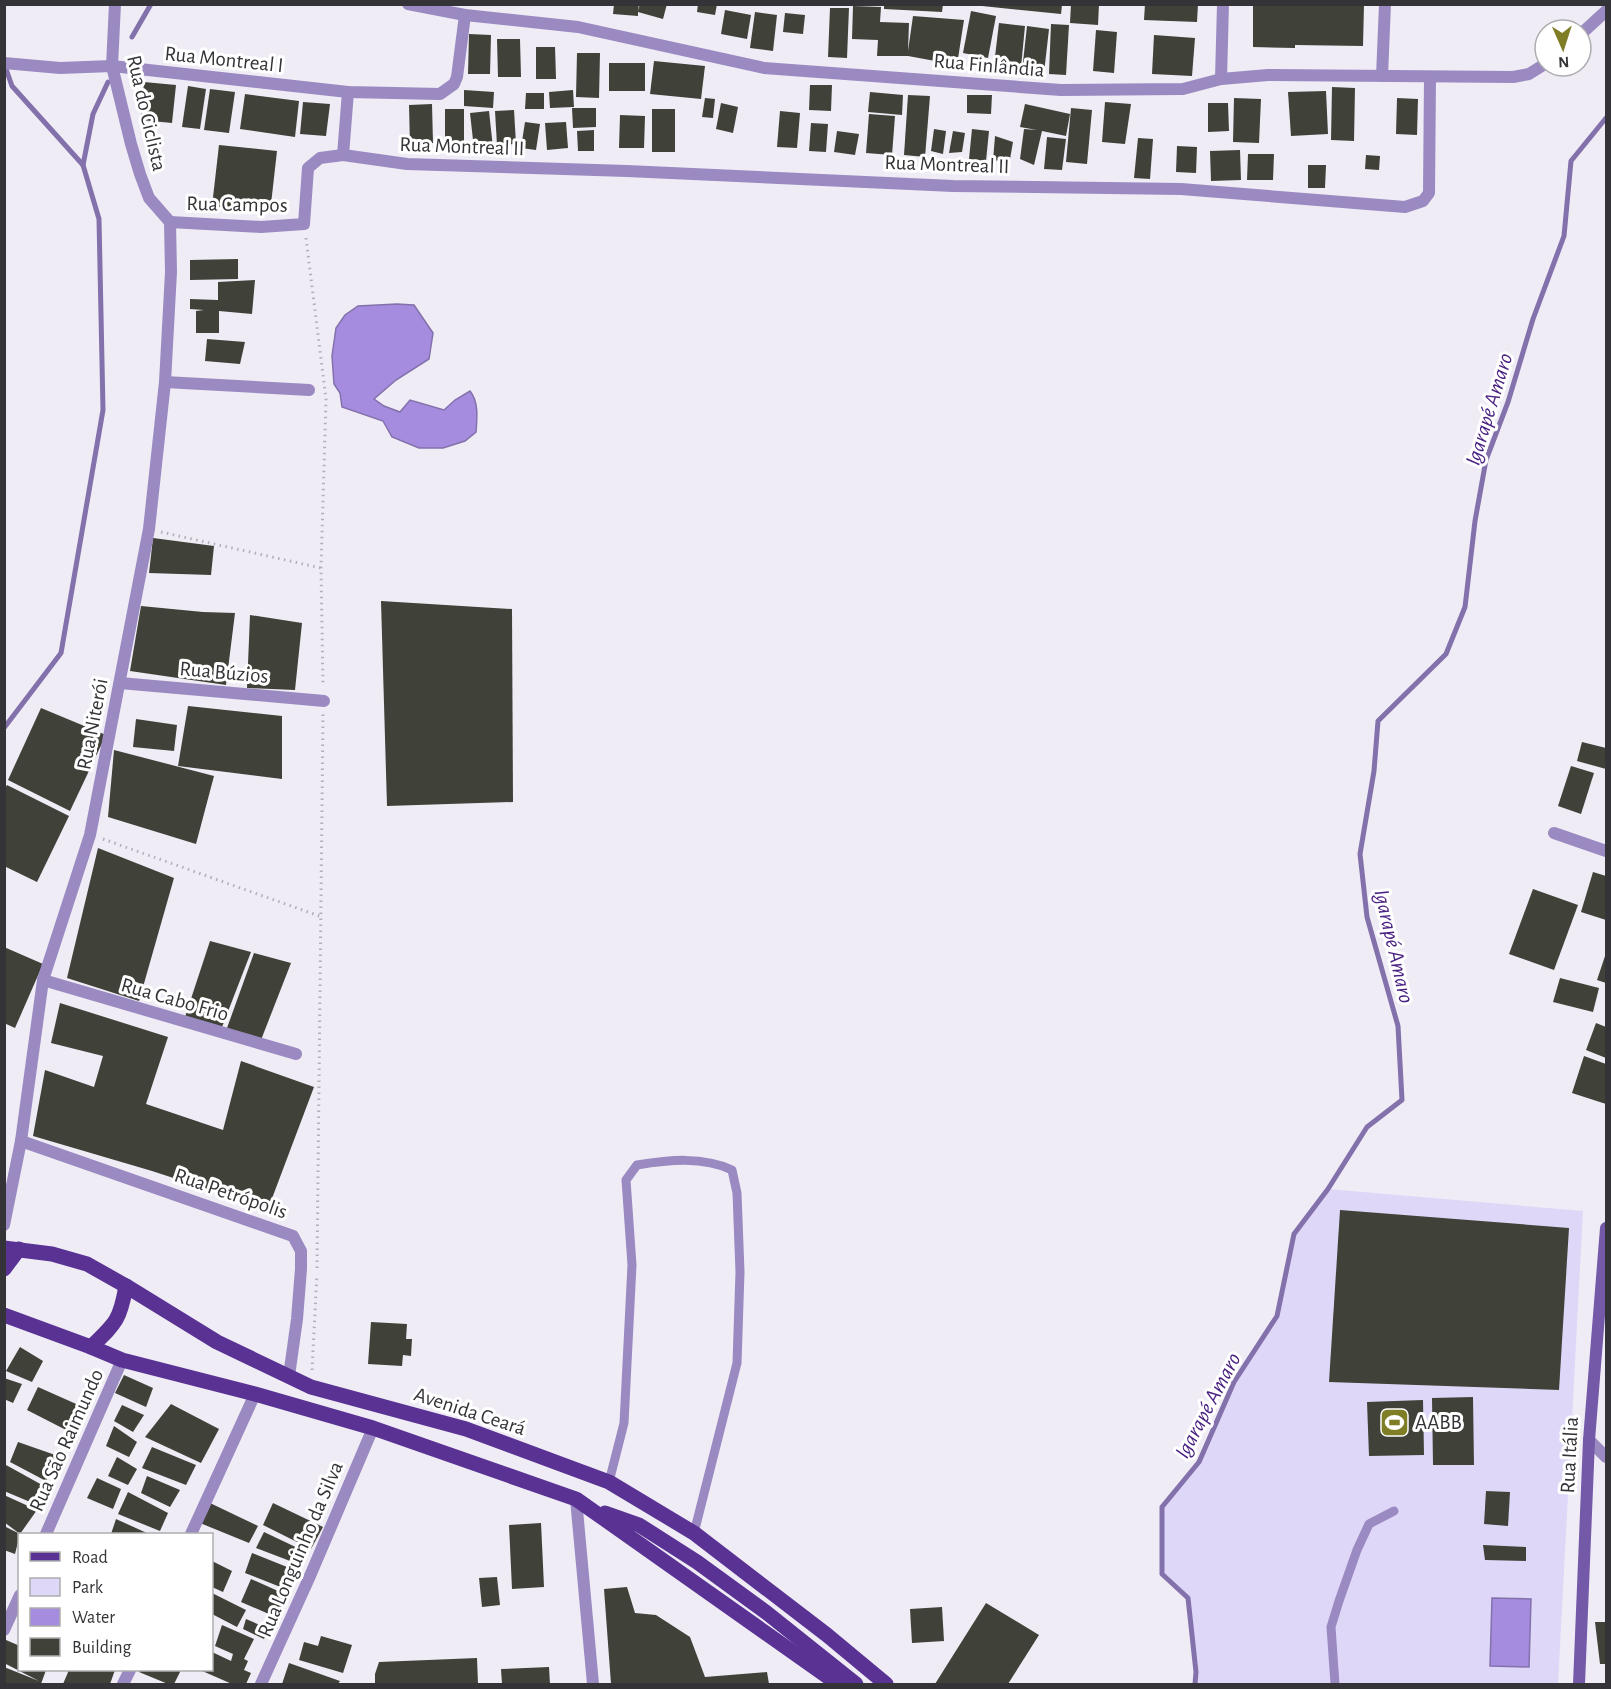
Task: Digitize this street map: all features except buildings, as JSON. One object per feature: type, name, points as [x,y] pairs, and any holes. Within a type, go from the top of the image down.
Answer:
[{"type":"main road","name":"Avenida Ceará","points":[[12,1248],[52,1254],[87,1264],[217,1342],[311,1387],[466,1429],[609,1482],[694,1533],[827,1635],[886,1684]]},
{"type":"main road","points":[[4,1269],[12,1248]]},
{"type":"main road","points":[[91,1347],[110,1329],[122,1312],[126,1286]]},
{"type":"main road","points":[[4,1315],[122,1360],[255,1394],[373,1428],[639,1525],[732,1586],[856,1684]]},
{"type":"main road","points":[[581,1502],[838,1684]]},
{"type":"street","name":"Rua do Ciclista","points":[[115,4],[112,66],[140,174],[149,198],[170,222]]},
{"type":"street","name":"Rua Finlândia","points":[[408,4],[465,15],[578,27],[764,68],[1061,90],[1184,89],[1221,79],[1268,75],[1513,77],[1533,71]]},
{"type":"street","points":[[1221,79],[1223,4]]},
{"type":"street","points":[[1382,76],[1385,4]]},
{"type":"street","points":[[1593,23],[1606,11]]},
{"type":"street","name":"Rua Montreal I","points":[[4,63],[60,68],[112,66],[348,92],[440,94],[449,89],[457,76],[465,15]]},
{"type":"street","name":"Rua Montreal II","points":[[343,155],[407,164],[627,171],[953,186],[1181,189],[1405,207],[1423,201],[1429,193],[1430,77]]},
{"type":"street","points":[[304,224],[308,168],[320,158],[343,155],[348,92]]},
{"type":"street","name":"Rua Campos","points":[[170,222],[261,226],[304,224]]},
{"type":"street","name":"Rua Niterói","points":[[4,1225],[21,1141],[43,980],[90,835],[149,529],[165,382],[171,272],[170,222]]},
{"type":"street","points":[[165,382],[309,390]]},
{"type":"street","name":"Rua Búzios","points":[[120,683],[324,701]]},
{"type":"street","points":[[1554,833],[1606,851]]},
{"type":"street","name":"Rua Cabo Frio","points":[[43,980],[296,1054]]},
{"type":"street","name":"Rua Petrópolis","points":[[21,1141],[293,1236],[301,1251],[297,1319],[289,1376]]},
{"type":"street","name":"Rua Itália","points":[[1579,1684],[1589,1440],[1606,1228]]},
{"type":"street","name":"Rua São Raimundo","points":[[46,1533],[122,1360]]},
{"type":"street","points":[[191,1533],[255,1394]]},
{"type":"street","name":"Rua Longuinho da Silva","points":[[261,1684],[373,1428]]},
{"type":"street","points":[[1589,1440],[1606,1457]]},
{"type":"street","points":[[581,1502],[593,1684]]},
{"type":"street","points":[[4,1630],[18,1599]]},
{"type":"lane","points":[[609,1482],[625,1413],[632,1265],[627,1180],[637,1165],[670,1160],[716,1162],[732,1170],[737,1193],[740,1272],[737,1363],[694,1533]]},
{"type":"lane","points":[[1335,1684],[1330,1627],[1357,1550],[1369,1524],[1394,1511]]},
{"type":"path","points":[[304,224],[326,399],[321,568],[324,701],[319,1241],[311,1387]]},
{"type":"path","points":[[149,529],[321,568]]},
{"type":"path","points":[[90,835],[322,917]]},
{"type":"green space","name":"AABB","points":[[1328,1189],[1583,1211],[1558,1684],[1195,1684],[1196,1672],[1188,1598],[1162,1574],[1162,1507],[1199,1462],[1234,1382],[1277,1316],[1294,1234]]},
{"type":"water","points":[[414,305],[433,333],[429,359],[396,380],[374,399],[400,412],[410,400],[444,410],[470,391],[476,405],[476,432],[465,441],[443,448],[419,448],[392,437],[383,421],[342,407],[340,393],[334,384],[332,356],[336,328],[345,315],[358,306]]},
{"type":"water","points":[[1492,1598],[1531,1599],[1529,1667],[1490,1666]]},
{"type":"waterway","points":[[132,37],[151,4]]},
{"type":"waterway","points":[[4,728],[61,653],[103,410],[99,219],[83,165],[12,86],[6,69]]},
{"type":"waterway","points":[[83,165],[93,114],[108,82]]},
{"type":"waterway","name":"Igarapé Amaro","points":[[1195,1684],[1196,1672],[1188,1598],[1162,1574],[1162,1507],[1199,1462],[1234,1382],[1277,1316],[1294,1234],[1328,1189],[1367,1127],[1402,1100],[1398,1026],[1367,917],[1360,854],[1374,771],[1378,721],[1446,654],[1465,607],[1475,521],[1486,460],[1508,402],[1533,319],[1564,236],[1571,161],[1606,118]]},
{"type":"place","name":"AABB","points":[[1394,1422]]}]
